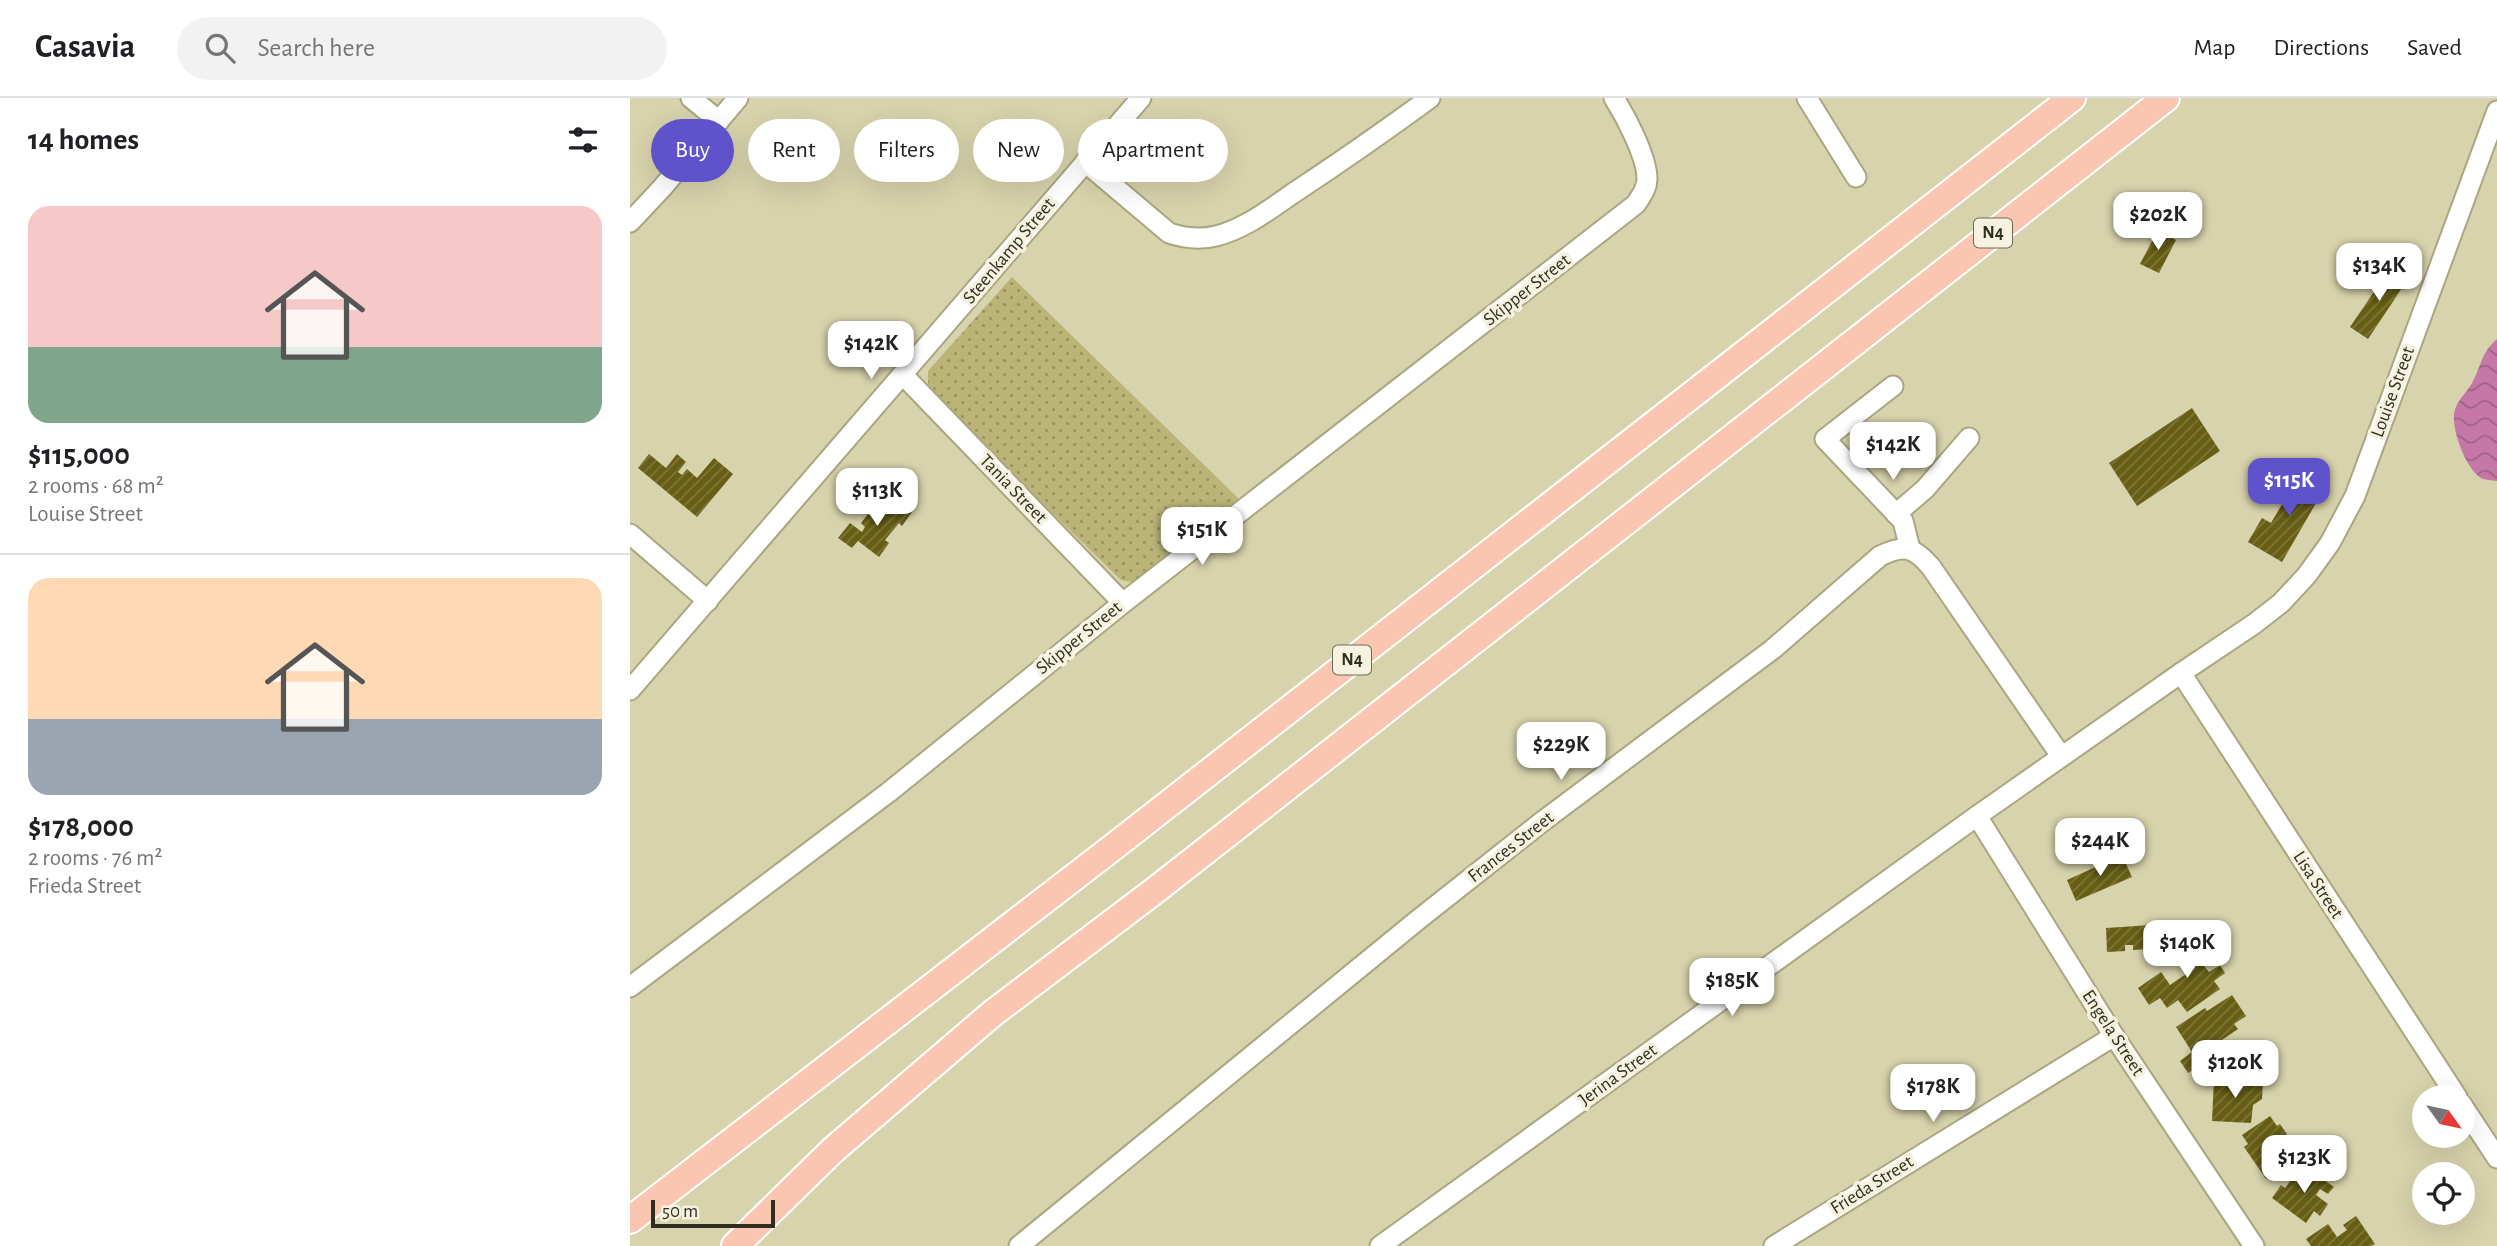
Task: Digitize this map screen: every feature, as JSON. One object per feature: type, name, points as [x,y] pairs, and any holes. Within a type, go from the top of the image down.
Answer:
[{"type":"highway","name":"N4","points":[[630,1220],[1112,848],[2072,98]]},
{"type":"highway","name":"N4","points":[[735,1246],[833,1150],[993,1013],[1164,883],[2166,98]]},
{"type":"street","points":[[691,98],[717,119]]},
{"type":"street","points":[[721,119],[738,98]]},
{"type":"street","name":"Steenkamp Street","points":[[1123,119],[1142,98]]},
{"type":"street","points":[[1109,182],[1169,233],[1184,238],[1215,237],[1258,216],[1351,155],[1430,98]]},
{"type":"street","name":"Skipper Street","points":[[630,987],[889,792],[1123,603],[1636,204],[1647,181],[1645,167],[1615,98]]},
{"type":"street","points":[[1807,98],[1856,177]]},
{"type":"street","name":"Louise Street","points":[[2061,756],[2255,624],[2281,603],[2307,575],[2330,543],[2355,496],[2497,111]]},
{"type":"street","name":"Steenkamp Street","points":[[630,690],[1078,170]]},
{"type":"street","points":[[630,222],[667,182]]},
{"type":"street","name":"Tania Street","points":[[903,375],[1123,603]]},
{"type":"street","points":[[1893,386],[1825,439],[1906,525],[1910,549],[1921,555],[1931,567],[2061,756]]},
{"type":"street","points":[[1896,514],[1925,489],[1969,438]]},
{"type":"street","points":[[630,534],[708,601]]},
{"type":"street","name":"Frances Street","points":[[1019,1246],[1419,919],[1543,821],[1773,649],[1880,556],[1894,549],[1910,549]]},
{"type":"street","name":"Lisa Street","points":[[2181,673],[2449,1085]]},
{"type":"street","name":"Jerina Street","points":[[1380,1246],[2061,756]]},
{"type":"street","name":"Engela Street","points":[[1977,816],[2114,1036],[2254,1246]]},
{"type":"street","name":"Frieda Street","points":[[1774,1246],[2114,1036]]},
{"type":"street","points":[[2475,1125],[2497,1158]]},
{"type":"shaded area","points":[[1012,277],[1240,500],[1142,578],[1131,582],[1121,580],[937,401],[928,384],[928,371]]},
{"type":"water","points":[[2497,339],[2497,481],[2481,478],[2470,467],[2455,430],[2454,414],[2485,354]]},
{"type":"building","points":[[2158,230],[2176,240],[2159,273],[2140,264]]},
{"type":"building","points":[[2391,267],[2408,279],[2368,339],[2350,327]]},
{"type":"building","points":[[2192,408],[2220,451],[2137,506],[2109,463]]},
{"type":"building","points":[[649,454],[666,468],[677,454],[686,462],[678,472],[682,475],[687,469],[697,478],[714,458],[733,474],[697,517],[638,468]]},
{"type":"building","points":[[2302,470],[2327,484],[2282,562],[2248,542],[2262,518],[2271,523]]},
{"type":"building","points":[[895,500],[912,512],[902,526],[899,523],[885,540],[889,543],[879,557],[858,541],[852,548],[838,538],[850,523],[862,532],[865,527],[861,523],[868,514],[873,518],[882,506],[887,510]]},
{"type":"building","points":[[2122,855],[2132,877],[2076,901],[2067,880]]},
{"type":"building","points":[[2166,924],[2168,948],[2133,950],[2133,945],[2125,945],[2125,951],[2107,952],[2106,928]]},
{"type":"building","points":[[2201,935],[2216,958],[2204,966],[2209,972],[2220,965],[2225,973],[2214,981],[2220,989],[2187,1012],[2178,1000],[2167,1008],[2160,998],[2149,1005],[2138,988],[2161,972],[2170,985],[2195,968],[2182,949]]},
{"type":"building","points":[[2232,995],[2246,1016],[2234,1024],[2238,1029],[2216,1044],[2220,1051],[2188,1073],[2180,1061],[2192,1052],[2176,1027],[2205,1008],[2207,1011]]},
{"type":"building","points":[[2214,1078],[2263,1081],[2262,1099],[2253,1105],[2251,1123],[2212,1121]]},
{"type":"building","points":[[2270,1116],[2287,1134],[2279,1139],[2296,1158],[2266,1179],[2244,1147],[2248,1144],[2242,1135]]},
{"type":"building","points":[[2307,1168],[2334,1187],[2328,1194],[2320,1189],[2316,1195],[2328,1204],[2320,1216],[2314,1211],[2306,1223],[2272,1198],[2281,1185],[2285,1188],[2296,1173],[2301,1176]]},
{"type":"building","points":[[2356,1216],[2375,1244],[2311,1246],[2306,1239],[2328,1224],[2337,1237],[2347,1230],[2343,1225]]}]
